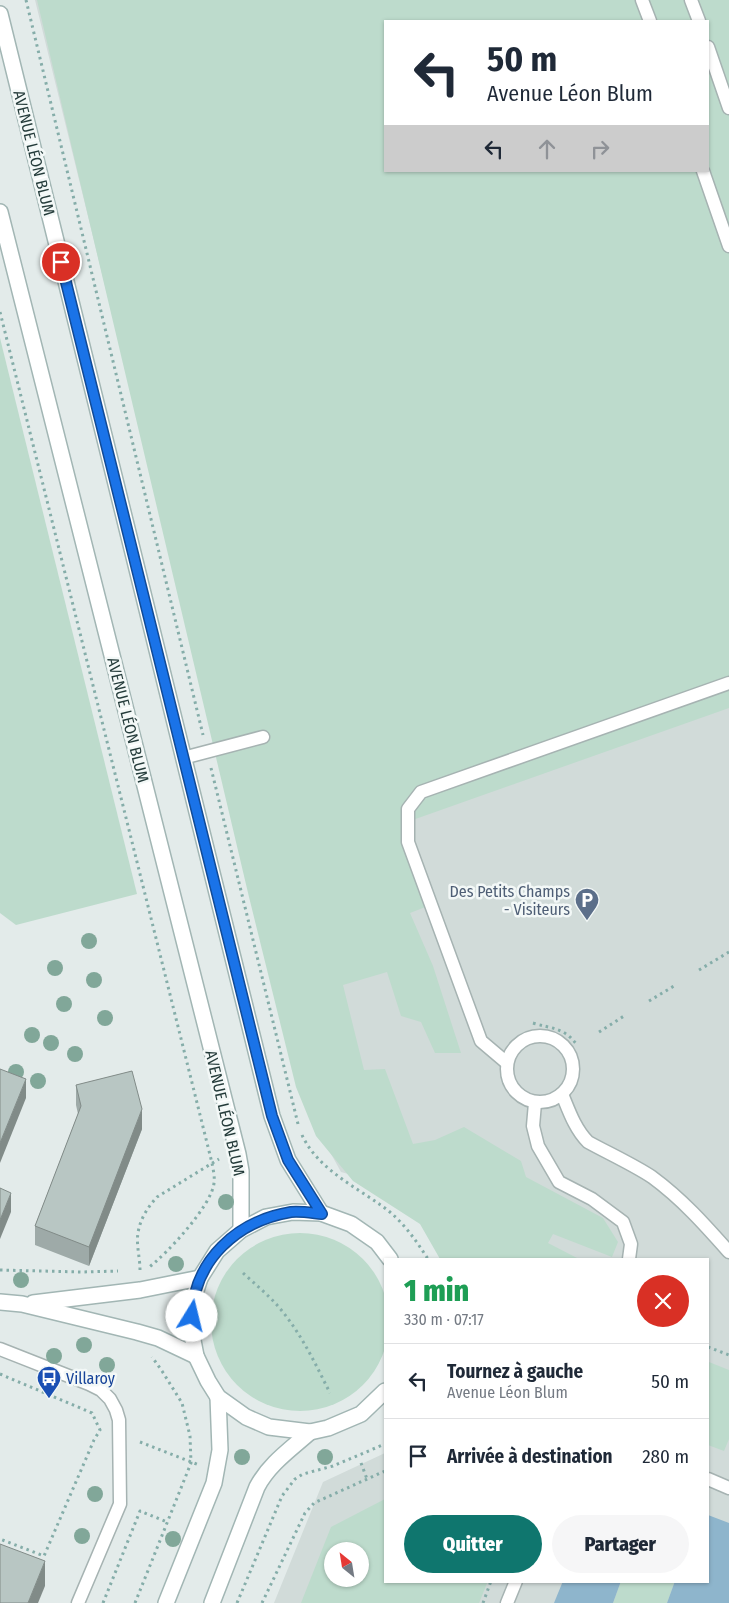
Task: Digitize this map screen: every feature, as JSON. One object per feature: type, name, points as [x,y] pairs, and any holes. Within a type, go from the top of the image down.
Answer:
[{"type":"main road","name":"AVENUE LÉON BLUM","points":[[0,14],[272,1116],[288,1160],[322,1214]]},
{"type":"main road","name":"AVENUE LÉON BLUM","points":[[0,212],[238,1154],[241,1171],[241,1230]]},
{"type":"main road","points":[[384,1392],[361,1414],[328,1428],[310,1432],[269,1427],[246,1417],[218,1397],[196,1356],[191,1330],[192,1303],[200,1278],[217,1251],[241,1230],[266,1217],[293,1212],[322,1214],[351,1224],[377,1242],[389,1258]]},
{"type":"main road","points":[[22,1304],[140,1290],[200,1278]]},
{"type":"main road","points":[[0,1302],[22,1304],[137,1332],[158,1338],[196,1356]]},
{"type":"main road","points":[[166,1603],[214,1483],[220,1450],[218,1397]]},
{"type":"main road","points":[[212,1603],[263,1476],[273,1464],[310,1432]]},
{"type":"lane","points":[[642,0],[650,20]]},
{"type":"lane","points":[[691,0],[699,20]]},
{"type":"lane","points":[[709,50],[729,108]]},
{"type":"lane","points":[[702,172],[729,246]]},
{"type":"lane","points":[[507,1063],[480,1041],[408,842],[408,809],[421,792],[729,683]]},
{"type":"lane","points":[[184,758],[263,737]]},
{"type":"lane","points":[[542,1036],[553,1038],[564,1046],[571,1056],[573,1067],[572,1079],[562,1094],[552,1101],[535,1103],[524,1099],[515,1092],[508,1082],[507,1063],[511,1052],[522,1041],[530,1037],[542,1036]]},
{"type":"lane","points":[[562,1094],[570,1116],[582,1136],[588,1142],[650,1176],[685,1203],[729,1252]]},
{"type":"lane","points":[[535,1103],[532,1126],[538,1146],[559,1182],[592,1200],[622,1222],[631,1244],[629,1258]]},
{"type":"lane","points":[[0,1348],[101,1390],[110,1399],[116,1410],[120,1435],[120,1504],[78,1603]]},
{"type":"lane","points":[[709,1479],[729,1488]]},
{"type":"lane","points":[[507,1603],[515,1583]]},
{"type":"path","points":[[26,0],[204,740]]},
{"type":"path","points":[[0,312],[212,1163],[214,1182],[210,1198],[161,1258],[140,1272],[138,1233],[149,1206],[157,1197],[212,1163]]},
{"type":"path","points":[[209,759],[298,1127],[306,1145],[334,1173],[383,1206],[404,1224],[427,1258]]},
{"type":"path","points":[[699,970],[729,952]]},
{"type":"path","points":[[649,1001],[674,986]]},
{"type":"path","points":[[599,1032],[624,1016]]},
{"type":"path","points":[[533,1022],[559,1029],[577,1045]]},
{"type":"path","points":[[0,1270],[121,1271]]},
{"type":"path","points":[[243,1273],[278,1306],[294,1328],[317,1366],[330,1393]]},
{"type":"path","points":[[709,1347],[729,1355]]},
{"type":"path","points":[[135,1603],[191,1463],[190,1436],[182,1403],[162,1371],[150,1355],[147,1354]]},
{"type":"path","points":[[0,1374],[92,1413],[100,1430],[44,1556],[0,1539]]},
{"type":"path","points":[[140,1442],[191,1463]]},
{"type":"path","points":[[237,1603],[282,1496],[295,1479],[303,1474],[333,1466],[384,1444]]},
{"type":"path","points":[[361,1463],[367,1479]]},
{"type":"path","points":[[262,1603],[305,1513],[314,1503],[384,1471]]},
{"type":"path","points":[[103,1603],[140,1511],[167,1522]]},
{"type":"path","points":[[483,1603],[491,1583]]},
{"type":"shaded area","points":[[35,0],[729,0],[729,1603],[274,1603],[323,1482],[384,1453],[384,1583],[709,1583],[709,1258],[442,1258],[433,1235],[395,1198],[359,1177],[341,1172],[307,1110]]},
{"type":"green space","points":[[37,0],[729,0],[729,708],[407,822],[433,904],[410,913],[433,966],[461,1053],[435,1053],[421,1022],[401,1016],[387,972],[343,985],[364,1070],[385,1069],[413,1144],[435,1140],[464,1127],[521,1161],[526,1177],[603,1218],[618,1242],[612,1257],[553,1234],[548,1243],[577,1258],[439,1258],[420,1224],[353,1181],[316,1136],[296,1087],[249,897]]},
{"type":"green space","points":[[0,338],[137,894],[16,925],[0,913]]},
{"type":"green space","points":[[300,1233],[334,1240],[349,1248],[363,1259],[374,1273],[384,1293],[384,1351],[382,1356],[374,1371],[363,1385],[349,1396],[334,1404],[300,1411],[266,1404],[251,1396],[237,1385],[226,1371],[218,1356],[211,1322],[218,1288],[226,1273],[237,1259],[251,1248],[266,1240]]},
{"type":"green space","points":[[709,1362],[729,1370],[729,1439],[724,1451],[709,1445]]},
{"type":"green space","points":[[384,1500],[384,1583],[487,1583],[479,1603],[301,1603],[324,1545],[324,1588],[369,1588],[369,1542],[325,1542],[331,1527]]},
{"type":"green space","points":[[620,1583],[674,1583],[667,1603],[613,1603]]},
{"type":"water","points":[[709,1515],[729,1523],[729,1603],[667,1603],[674,1583],[709,1583]]},
{"type":"water","points":[[562,1583],[620,1583],[613,1603],[554,1603]]},
{"type":"building","points":[[0,1069],[26,1079],[0,1143]]},
{"type":"building","points":[[132,1071],[142,1109],[89,1247],[35,1226],[81,1106],[76,1085]]},
{"type":"building","points":[[0,1188],[11,1193],[0,1220]]},
{"type":"building","points":[[0,1544],[45,1561],[28,1603],[0,1603]]},
{"type":"place","name":"Des Petits Champs - Visiteurs","points":[[587,921]]},
{"type":"place","name":"Villaroy","points":[[49,1399]]},
{"type":"route","points":[[61,262],[272,1116],[288,1160],[322,1214],[293,1212],[266,1217],[241,1230],[217,1251],[200,1278],[192,1303],[192,1316]]}]
